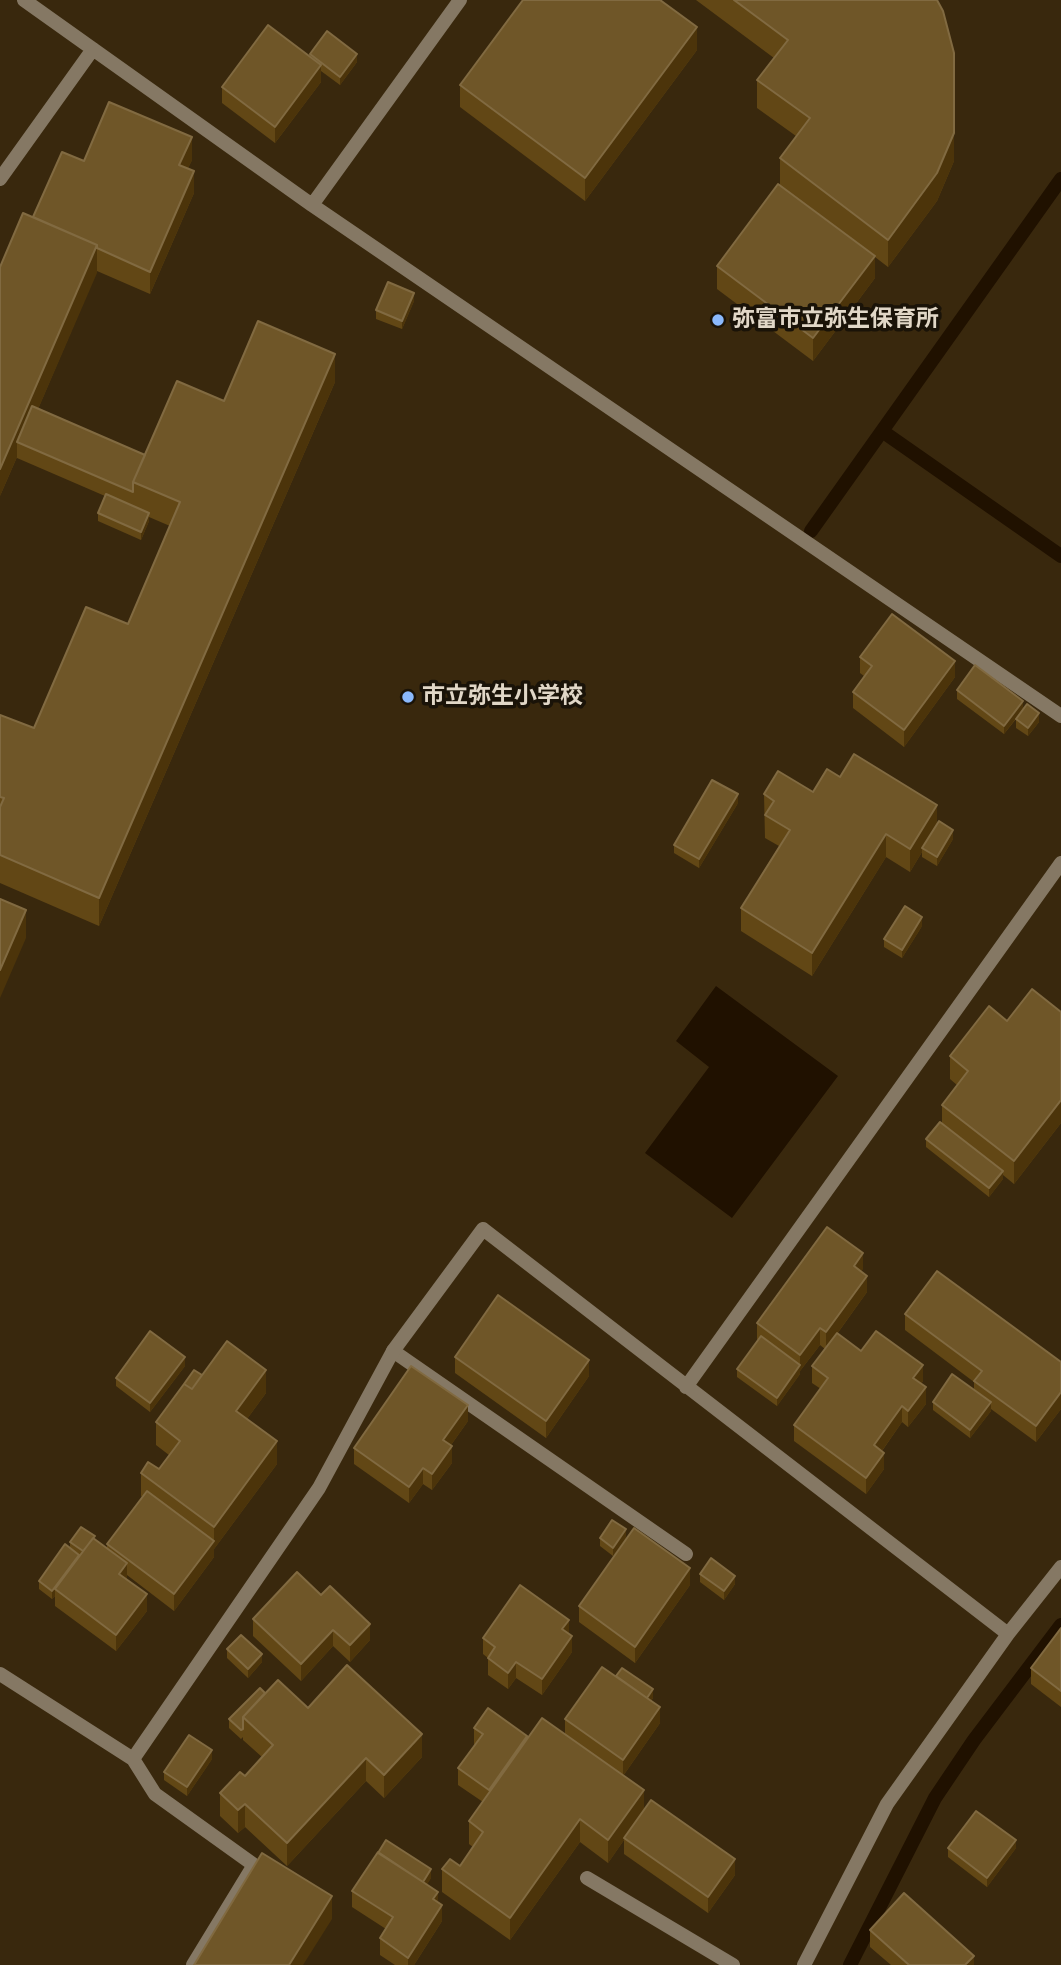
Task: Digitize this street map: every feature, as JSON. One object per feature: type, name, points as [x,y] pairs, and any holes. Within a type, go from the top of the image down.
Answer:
[{"type":"street","points":[[24,0],[312,205],[1061,716]]},
{"type":"street","points":[[312,205],[460,0]]},
{"type":"street","points":[[0,179],[93,49]]},
{"type":"street","points":[[686,1387],[1061,863]]},
{"type":"street","points":[[133,1759],[319,1488],[393,1351],[483,1229],[1008,1634]]},
{"type":"street","points":[[393,1351],[686,1554]]},
{"type":"street","points":[[804,1965],[887,1804],[1008,1634],[1061,1567]]},
{"type":"street","points":[[0,1674],[133,1759],[155,1794],[254,1865],[193,1965]]},
{"type":"street","points":[[587,1878],[733,1965]]},
{"type":"shaded area","points":[[716,986],[838,1076],[732,1218],[645,1153],[709,1067],[676,1041]]},
{"type":"building","points":[[523,0],[660,0],[697,27],[585,178],[460,85]]},
{"type":"building","points":[[734,0],[937,0],[943,11],[954,53],[954,133],[937,173],[888,240],[780,158],[810,118],[757,80],[788,40]]},
{"type":"building","points":[[268,25],[321,65],[275,127],[222,87]]},
{"type":"building","points":[[327,31],[357,54],[340,77],[310,54]]},
{"type":"building","points":[[109,102],[192,137],[179,165],[194,171],[150,272],[33,217],[62,152],[84,161]]},
{"type":"building","points":[[778,184],[875,256],[813,338],[717,266]]},
{"type":"building","points":[[23,213],[97,245],[0,469],[0,267]]},
{"type":"building","points":[[388,282],[414,293],[402,321],[376,310]]},
{"type":"building","points":[[258,321],[335,354],[99,898],[0,855],[0,807],[4,798],[0,797],[0,715],[34,728],[86,607],[128,624],[180,502],[133,482],[177,381],[224,401]]},
{"type":"building","points":[[32,406],[145,455],[133,482],[133,492],[17,442]]},
{"type":"building","points":[[106,494],[149,513],[141,532],[98,513]]},
{"type":"building","points":[[892,614],[955,661],[904,730],[853,692],[872,666],[860,657]]},
{"type":"building","points":[[975,665],[1023,701],[1004,726],[957,690]]},
{"type":"building","points":[[1027,704],[1039,713],[1028,728],[1016,719]]},
{"type":"building","points":[[854,754],[937,805],[910,849],[886,834],[812,953],[741,908],[790,830],[765,815],[774,801],[764,794],[778,771],[813,792],[827,769],[840,777]]},
{"type":"building","points":[[712,780],[738,794],[699,859],[674,845]]},
{"type":"building","points":[[939,821],[953,830],[937,857],[922,848]]},
{"type":"building","points":[[0,899],[26,910],[0,970]]},
{"type":"building","points":[[905,906],[922,917],[902,950],[884,939]]},
{"type":"building","points":[[1032,989],[1061,1012],[1061,1100],[1014,1161],[942,1105],[968,1071],[950,1056],[989,1006],[1007,1021]]},
{"type":"building","points":[[940,1122],[1003,1171],[989,1188],[926,1139]]},
{"type":"building","points":[[827,1227],[863,1253],[854,1266],[867,1276],[826,1332],[820,1328],[800,1355],[757,1323]]},
{"type":"building","points":[[937,1271],[1061,1362],[1061,1392],[1036,1426],[974,1381],[982,1371],[905,1314]]},
{"type":"building","points":[[498,1295],[589,1360],[546,1421],[455,1357]]},
{"type":"building","points":[[150,1331],[185,1357],[150,1403],[116,1378]]},
{"type":"building","points":[[876,1331],[923,1365],[913,1378],[926,1387],[908,1411],[902,1406],[874,1445],[884,1453],[866,1478],[794,1425],[828,1378],[812,1366],[837,1333],[861,1351]]},
{"type":"building","points":[[761,1336],[800,1365],[777,1398],[737,1369]]},
{"type":"building","points":[[227,1341],[266,1370],[236,1411],[277,1441],[214,1527],[141,1473],[148,1462],[159,1469],[180,1441],[156,1422],[184,1384],[192,1389]]},
{"type":"building","points":[[411,1366],[468,1405],[443,1440],[452,1446],[432,1474],[423,1468],[409,1487],[354,1448]]},
{"type":"building","points":[[194,1370],[202,1375],[192,1389],[184,1384]]},
{"type":"building","points":[[952,1374],[991,1402],[970,1430],[933,1402]]},
{"type":"building","points":[[147,1491],[214,1541],[174,1594],[107,1544]]},
{"type":"building","points":[[612,1520],[626,1529],[613,1548],[600,1538]]},
{"type":"building","points":[[81,1527],[95,1536],[83,1551],[70,1542]]},
{"type":"building","points":[[634,1528],[690,1568],[635,1647],[579,1606]]},
{"type":"building","points":[[93,1538],[127,1563],[119,1574],[147,1594],[116,1635],[55,1589]]},
{"type":"building","points":[[65,1544],[79,1555],[52,1591],[39,1581]]},
{"type":"building","points":[[711,1558],[735,1576],[724,1591],[700,1574]]},
{"type":"building","points":[[297,1572],[321,1595],[330,1586],[370,1624],[350,1645],[333,1630],[301,1664],[253,1619]]},
{"type":"building","points":[[520,1585],[569,1620],[562,1629],[572,1636],[542,1679],[516,1662],[508,1673],[488,1658],[495,1647],[483,1638]]},
{"type":"building","points":[[1061,1628],[1061,1691],[1031,1668]]},
{"type":"building","points":[[241,1635],[262,1654],[248,1669],[227,1649]]},
{"type":"building","points":[[347,1665],[422,1734],[384,1775],[366,1758],[287,1843],[245,1804],[238,1810],[220,1793],[240,1772],[245,1776],[273,1745],[243,1717],[278,1680],[308,1708]]},
{"type":"building","points":[[602,1667],[660,1707],[623,1760],[565,1719]]},
{"type":"building","points":[[622,1668],[653,1689],[647,1698],[616,1676]]},
{"type":"building","points":[[260,1688],[265,1693],[243,1717],[241,1730],[229,1719]]},
{"type":"building","points":[[488,1708],[527,1736],[489,1790],[458,1768],[483,1734],[474,1728]]},
{"type":"building","points":[[542,1718],[644,1790],[608,1840],[580,1819],[510,1918],[442,1869],[450,1859],[460,1866],[483,1832],[469,1821]]},
{"type":"building","points":[[189,1735],[212,1750],[187,1787],[164,1772]]},
{"type":"building","points":[[651,1800],[735,1859],[708,1897],[624,1838]]},
{"type":"building","points":[[976,1811],[1016,1840],[987,1878],[948,1848]]},
{"type":"building","points":[[386,1840],[431,1869],[423,1882],[378,1853]]},
{"type":"building","points":[[378,1852],[438,1892],[433,1899],[442,1905],[408,1958],[380,1938],[393,1917],[352,1891]]},
{"type":"building","points":[[262,1853],[332,1896],[289,1965],[194,1965]]},
{"type":"building","points":[[904,1893],[974,1956],[965,1965],[909,1965],[870,1930]]},
{"type":"waterway","points":[[811,531],[1061,179]]},
{"type":"waterway","points":[[882,431],[1061,556]]},
{"type":"waterway","points":[[850,1965],[935,1798],[974,1740],[1061,1625]]},
{"type":"place","name":"弥富市立弥生保育所","points":[[718,320]]},
{"type":"place","name":"市立弥生小学校","points":[[408,697]]}]
